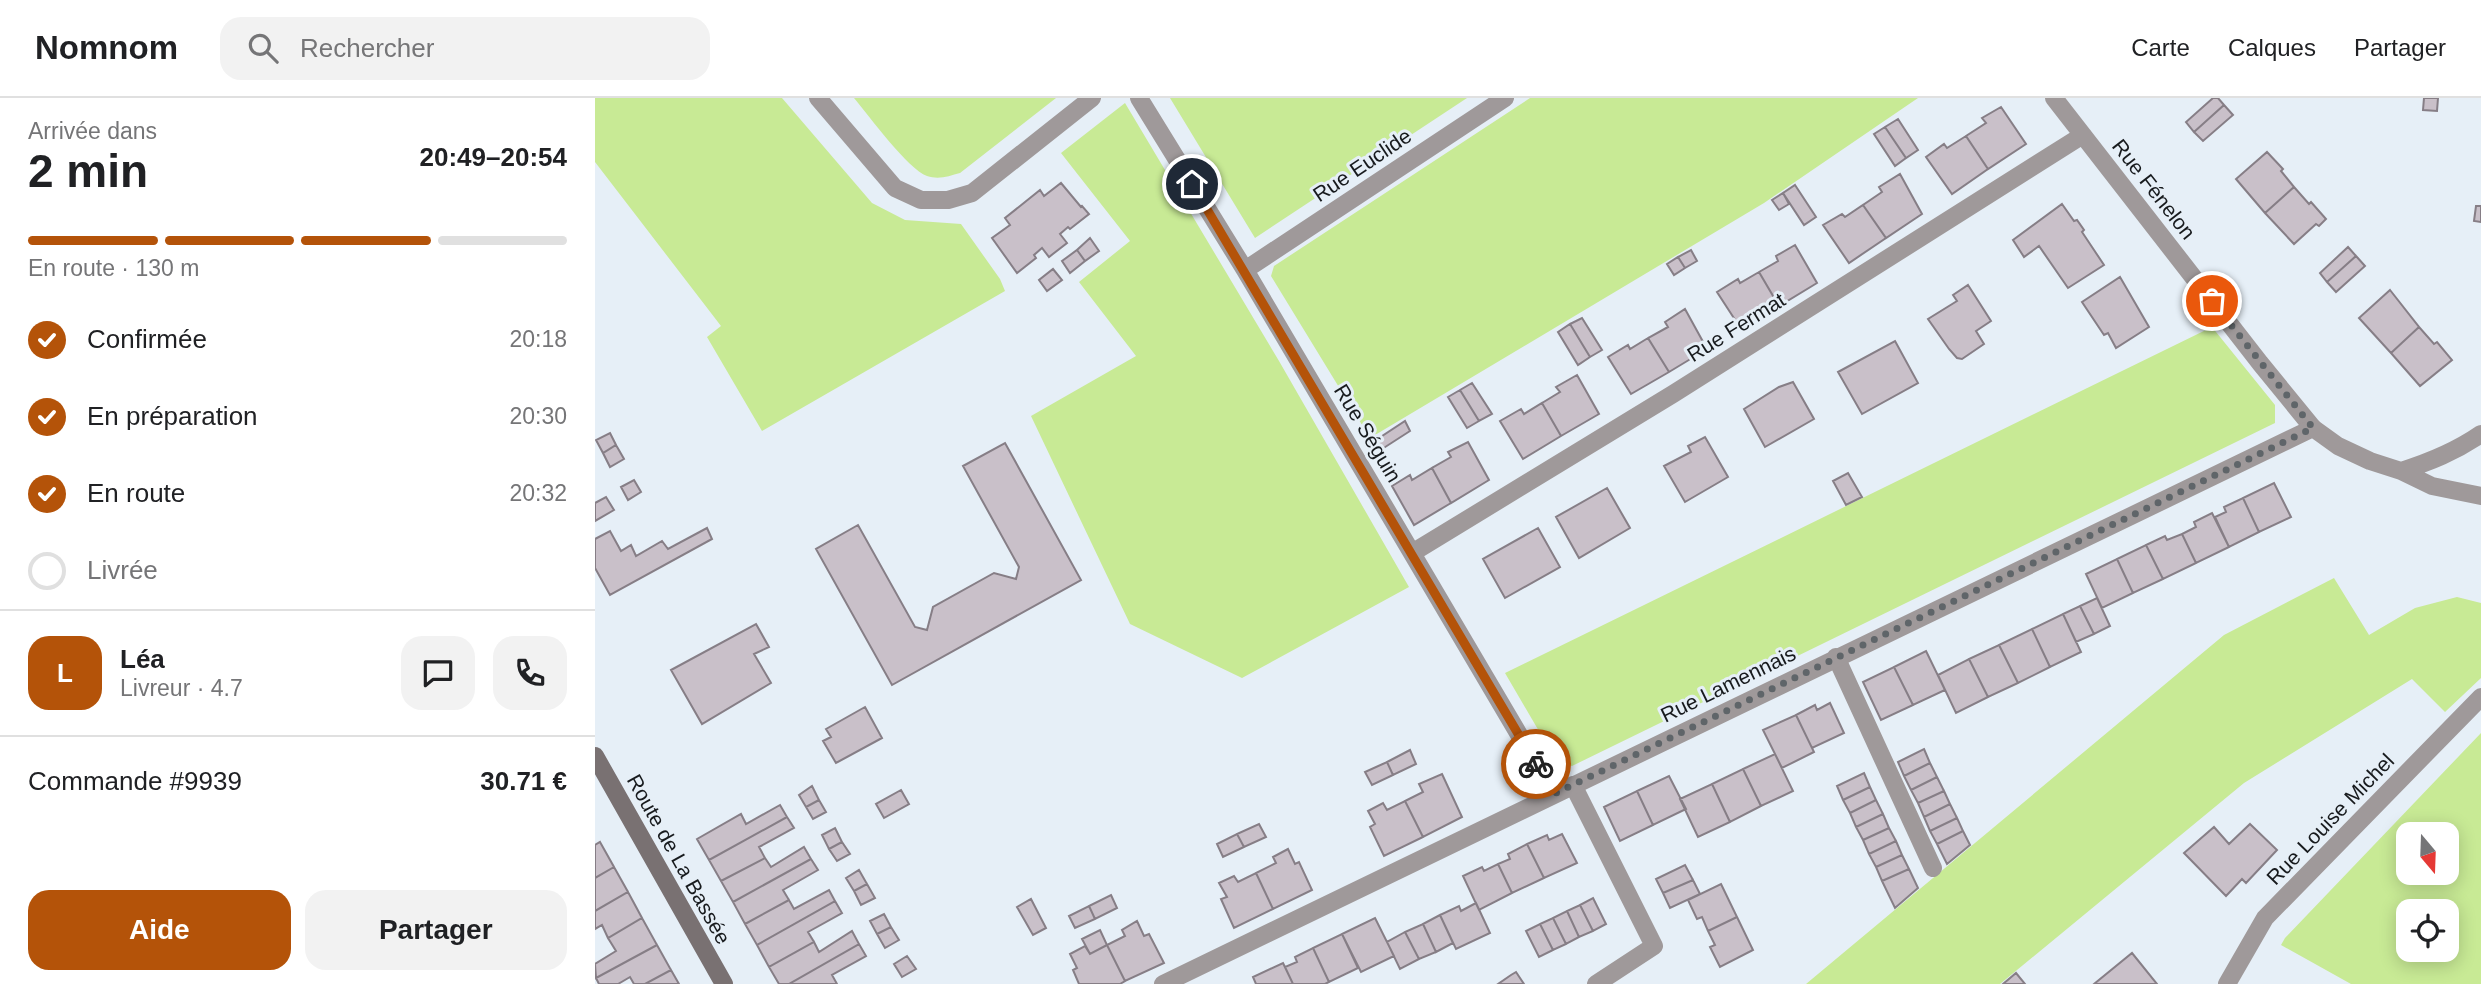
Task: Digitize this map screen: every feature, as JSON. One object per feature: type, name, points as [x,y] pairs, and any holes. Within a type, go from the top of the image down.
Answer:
[{"type":"main road","name":"Route de La Bassée","points":[[595,756],[724,984]]},
{"type":"street","points":[[818,98],[895,188],[921,200],[948,200],[972,193],[1092,98]]},
{"type":"street","name":"Rue Séguin","points":[[1139,98],[1245,270],[1554,794]]},
{"type":"street","name":"Rue Euclide","points":[[1245,270],[1505,98]]},
{"type":"street","name":"Rue Fénelon","points":[[2054,98],[2313,428],[2338,446],[2370,461],[2401,471],[2432,486],[2481,496]]},
{"type":"street","name":"Rue Fermat","points":[[1412,553],[1673,394],[2083,135]]},
{"type":"street","name":"Rue Lamennais","points":[[1163,984],[2313,428]]},
{"type":"street","points":[[2401,471],[2439,459],[2481,435]]},
{"type":"street","points":[[1836,657],[1933,868]]},
{"type":"street","name":"Rue Louise Michel","points":[[2227,984],[2265,918],[2481,697]]},
{"type":"street","points":[[1573,785],[1654,946],[1596,984]]},
{"type":"green space","points":[[595,98],[782,98],[872,203],[905,220],[961,224],[1000,279],[1005,291],[762,431],[707,337],[721,326],[595,162]]},
{"type":"green space","points":[[854,98],[1056,98],[960,173],[936,178],[927,176],[910,163]]},
{"type":"green space","points":[[1170,98],[1467,98],[1255,238]]},
{"type":"green space","points":[[1530,98],[1918,98],[1764,203],[1370,438],[1271,276],[1274,266]]},
{"type":"green space","points":[[1125,103],[1279,361],[1409,587],[1242,678],[1130,624],[1031,416],[1136,356],[1079,282],[1130,241],[1061,153]]},
{"type":"green space","points":[[2212,327],[2275,405],[2275,423],[1572,766],[1557,762],[1505,673]]},
{"type":"green space","points":[[2334,578],[2369,635],[2415,608],[2457,597],[2481,603],[2481,678],[2445,712],[2412,679],[2244,783],[2000,984],[1806,984],[2224,635]]},
{"type":"green space","points":[[2481,733],[2481,984],[2351,984],[2281,945],[2285,938]]},
{"type":"building","points":[[2213,98],[2218,98],[2224,105],[2194,132],[2186,122]]},
{"type":"building","points":[[2424,98],[2438,98],[2437,111],[2423,110]]},
{"type":"building","points":[[2224,105],[2233,115],[2203,141],[2194,132]]},
{"type":"building","points":[[2001,107],[2026,144],[1988,169],[1966,136],[1986,123],[1982,118]]},
{"type":"building","points":[[1898,119],[1918,150],[1906,158],[1885,127]]},
{"type":"building","points":[[1885,127],[1906,158],[1895,166],[1874,134]]},
{"type":"building","points":[[1966,136],[1988,169],[1952,194],[1926,157],[1944,144],[1947,148]]},
{"type":"building","points":[[2267,152],[2283,169],[2281,171],[2294,187],[2265,213],[2236,179]]},
{"type":"building","points":[[1900,174],[1922,214],[1886,238],[1863,205],[1882,192],[1879,187]]},
{"type":"building","points":[[1061,183],[1089,214],[1060,234],[1067,243],[1049,257],[1042,248],[1034,255],[1036,258],[1017,273],[992,238],[1010,225],[1005,218],[1040,190],[1044,196]]},
{"type":"building","points":[[1795,185],[1816,217],[1804,225],[1783,193]]},
{"type":"building","points":[[2294,187],[2326,219],[2319,226],[2316,224],[2294,244],[2265,213]]},
{"type":"building","points":[[1783,193],[1789,204],[1779,210],[1772,200]]},
{"type":"building","points":[[2062,204],[2084,230],[2082,232],[2104,265],[2068,288],[2039,246],[2024,257],[2013,240]]},
{"type":"building","points":[[1863,205],[1886,238],[1849,263],[1823,225],[1842,214],[1845,217]]},
{"type":"building","points":[[2476,206],[2481,206],[2481,222],[2474,221]]},
{"type":"building","points":[[1090,238],[1099,251],[1085,261],[1077,250]]},
{"type":"building","points":[[1795,245],[1817,283],[1779,306],[1759,272],[1778,261],[1776,256]]},
{"type":"building","points":[[2348,247],[2356,256],[2327,282],[2320,273]]},
{"type":"building","points":[[1077,250],[1085,261],[1070,273],[1062,261]]},
{"type":"building","points":[[1691,250],[1697,261],[1685,268],[1678,257]]},
{"type":"building","points":[[2356,256],[2365,266],[2336,292],[2327,282]]},
{"type":"building","points":[[1678,257],[1685,268],[1674,275],[1667,264]]},
{"type":"building","points":[[1053,269],[1062,280],[1047,291],[1039,280]]},
{"type":"building","points":[[1759,272],[1779,306],[1741,329],[1717,292],[1738,279],[1740,283]]},
{"type":"building","points":[[2120,277],[2149,327],[2116,348],[2108,333],[2104,335],[2082,302]]},
{"type":"building","points":[[1968,285],[1991,321],[1976,331],[1984,344],[1962,359],[1957,358],[1949,349],[1928,319],[1957,301],[1953,295]]},
{"type":"building","points":[[2390,290],[2419,327],[2391,353],[2359,318]]},
{"type":"building","points":[[1685,309],[1707,349],[1669,372],[1648,338],[1668,327],[1665,322]]},
{"type":"building","points":[[1582,318],[1602,350],[1590,357],[1570,324]]},
{"type":"building","points":[[1570,324],[1590,357],[1578,365],[1558,332]]},
{"type":"building","points":[[2419,327],[2434,344],[2437,342],[2452,360],[2420,386],[2391,353]]},
{"type":"building","points":[[1648,338],[1669,372],[1631,394],[1608,357],[1628,345],[1630,349]]},
{"type":"building","points":[[1895,341],[1918,383],[1862,414],[1838,372]]},
{"type":"building","points":[[1577,375],[1599,414],[1561,436],[1542,403],[1560,392],[1556,387]]},
{"type":"building","points":[[1793,382],[1814,419],[1765,447],[1744,409],[1779,387]]},
{"type":"building","points":[[1472,383],[1492,414],[1479,421],[1460,390]]},
{"type":"building","points":[[1460,390],[1479,421],[1467,428],[1448,397]]},
{"type":"building","points":[[1542,403],[1561,436],[1523,459],[1500,421],[1521,409],[1524,414]]},
{"type":"building","points":[[1405,421],[1410,431],[1379,451],[1373,442]]},
{"type":"building","points":[[610,433],[616,445],[603,453],[596,440]]},
{"type":"building","points":[[1705,437],[1728,477],[1685,502],[1664,466],[1691,452],[1688,446]]},
{"type":"building","points":[[1468,442],[1489,480],[1451,503],[1432,468],[1451,457],[1448,452]]},
{"type":"building","points":[[1005,443],[1081,580],[892,685],[816,549],[858,525],[915,627],[927,630],[933,607],[994,573],[1016,579],[1019,567],[963,466]]},
{"type":"building","points":[[616,445],[624,459],[610,467],[603,453]]},
{"type":"building","points":[[1432,468],[1451,503],[1414,525],[1392,486],[1410,475],[1412,480]]},
{"type":"building","points":[[1848,473],[1862,497],[1846,505],[1833,481]]},
{"type":"building","points":[[634,480],[641,492],[628,500],[621,487]]},
{"type":"building","points":[[2274,483],[2291,517],[2259,532],[2243,498]]},
{"type":"building","points":[[1607,488],[1630,528],[1579,558],[1556,517]]},
{"type":"building","points":[[606,497],[614,510],[595,521],[595,503]]},
{"type":"building","points":[[2243,498],[2259,532],[2229,547],[2215,517],[2226,512],[2224,507]]},
{"type":"building","points":[[2212,513],[2229,547],[2196,563],[2182,534],[2196,527],[2194,522]]},
{"type":"building","points":[[707,528],[712,539],[610,595],[595,568],[595,539],[610,531],[621,551],[631,545],[636,556],[662,541],[668,549]]},
{"type":"building","points":[[1538,528],[1560,567],[1505,598],[1483,559]]},
{"type":"building","points":[[2182,534],[2196,563],[2163,579],[2146,545],[2165,536],[2167,540]]},
{"type":"building","points":[[2146,545],[2163,579],[2133,593],[2117,559]]},
{"type":"building","points":[[2117,559],[2133,593],[2102,608],[2086,574]]},
{"type":"building","points":[[2097,598],[2110,626],[2094,634],[2080,606]]},
{"type":"building","points":[[2080,606],[2094,634],[2076,642],[2063,614]]},
{"type":"building","points":[[2063,614],[2081,652],[2050,667],[2032,629]]},
{"type":"building","points":[[756,624],[769,647],[754,654],[771,683],[702,724],[671,670]]},
{"type":"building","points":[[2032,629],[2050,667],[2018,683],[1999,645]]},
{"type":"building","points":[[1999,645],[2018,683],[1988,697],[1969,659]]},
{"type":"building","points":[[1926,651],[1945,690],[1913,705],[1894,667]]},
{"type":"building","points":[[1969,659],[1988,697],[1956,713],[1938,675]]},
{"type":"building","points":[[1894,667],[1913,705],[1881,720],[1863,682]]},
{"type":"building","points":[[1830,703],[1844,733],[1812,748],[1796,715],[1815,705],[1817,710]]},
{"type":"building","points":[[865,707],[882,738],[836,763],[823,741],[831,737],[826,729]]},
{"type":"building","points":[[1796,715],[1814,752],[1782,768],[1763,730]]},
{"type":"building","points":[[1924,749],[1930,763],[1904,776],[1898,762]]},
{"type":"building","points":[[1410,750],[1416,764],[1393,775],[1387,762]]},
{"type":"building","points":[[1775,754],[1793,791],[1761,806],[1743,769]]},
{"type":"building","points":[[1387,762],[1393,775],[1372,785],[1365,772]]},
{"type":"building","points":[[1930,763],[1937,777],[1911,790],[1904,776]]},
{"type":"building","points":[[1743,769],[1761,806],[1730,822],[1712,784]]},
{"type":"building","points":[[1864,773],[1870,787],[1843,800],[1837,786]]},
{"type":"building","points":[[1442,774],[1462,817],[1423,837],[1405,801],[1423,792],[1419,784]]},
{"type":"building","points":[[1669,776],[1686,809],[1653,825],[1637,791]]},
{"type":"building","points":[[1937,777],[1944,791],[1918,803],[1911,790]]},
{"type":"building","points":[[1712,784],[1730,822],[1698,837],[1680,799]]},
{"type":"building","points":[[812,786],[819,800],[806,807],[799,795]]},
{"type":"building","points":[[1870,787],[1876,800],[1850,813],[1843,800]]},
{"type":"building","points":[[901,790],[909,804],[884,818],[876,804]]},
{"type":"building","points":[[1637,791],[1653,825],[1620,841],[1604,807]]},
{"type":"building","points":[[1944,791],[1950,804],[1924,817],[1918,803]]},
{"type":"building","points":[[819,800],[826,812],[813,819],[806,807]]},
{"type":"building","points":[[1876,800],[1883,814],[1856,827],[1850,813]]},
{"type":"building","points":[[1405,801],[1423,837],[1384,856],[1370,827],[1375,824],[1368,811],[1383,803],[1387,810]]},
{"type":"building","points":[[1950,804],[1957,818],[1930,831],[1924,817]]},
{"type":"building","points":[[780,805],[787,817],[709,860],[697,839],[741,814],[746,824]]},
{"type":"building","points":[[1883,814],[1889,828],[1863,840],[1856,827]]},
{"type":"building","points":[[787,817],[794,828],[759,847],[765,858],[721,881],[709,860]]},
{"type":"building","points":[[1957,818],[1963,831],[1937,844],[1930,831]]},
{"type":"building","points":[[1259,824],[1266,837],[1244,847],[1237,834]]},
{"type":"building","points":[[2250,824],[2277,850],[2246,883],[2242,879],[2226,896],[2184,853],[2214,827],[2229,844]]},
{"type":"building","points":[[835,828],[842,842],[829,849],[822,835]]},
{"type":"building","points":[[1889,828],[1896,841],[1869,854],[1863,840]]},
{"type":"building","points":[[1963,831],[1970,845],[1947,864],[1937,844]]},
{"type":"building","points":[[1237,834],[1244,847],[1223,857],[1217,844]]},
{"type":"building","points":[[1562,834],[1577,863],[1544,878],[1527,844],[1547,835],[1549,840]]},
{"type":"building","points":[[1896,841],[1902,855],[1876,867],[1869,854]]},
{"type":"building","points":[[600,842],[614,867],[595,878],[595,845]]},
{"type":"building","points":[[842,842],[850,854],[837,861],[829,849]]},
{"type":"building","points":[[1527,844],[1544,878],[1512,893],[1498,864],[1510,859],[1508,854]]},
{"type":"building","points":[[804,847],[811,859],[733,902],[721,881],[765,858],[771,867]]},
{"type":"building","points":[[1288,849],[1295,864],[1299,862],[1312,890],[1273,909],[1256,873],[1276,863],[1273,857]]},
{"type":"building","points":[[1902,855],[1909,869],[1882,881],[1876,867]]},
{"type":"building","points":[[811,859],[818,870],[783,890],[789,900],[745,924],[733,902]]},
{"type":"building","points":[[1498,864],[1512,893],[1479,910],[1463,876],[1482,867],[1484,871]]},
{"type":"building","points":[[1685,865],[1693,880],[1663,893],[1656,879]]},
{"type":"building","points":[[614,867],[628,892],[595,911],[595,878]]},
{"type":"building","points":[[1909,869],[1918,888],[1895,908],[1882,881]]},
{"type":"building","points":[[859,870],[867,884],[854,891],[846,878]]},
{"type":"building","points":[[1256,873],[1273,909],[1234,928],[1221,899],[1227,897],[1219,883],[1234,876],[1238,882]]},
{"type":"building","points":[[1693,880],[1700,894],[1670,908],[1663,893]]},
{"type":"building","points":[[867,884],[875,898],[861,905],[854,891]]},
{"type":"building","points":[[1721,884],[1737,917],[1708,931],[1702,917],[1697,919],[1688,900]]},
{"type":"building","points":[[829,890],[835,901],[757,945],[745,924],[789,900],[794,909]]},
{"type":"building","points":[[628,892],[642,918],[608,938],[602,925],[595,929],[595,911]]},
{"type":"building","points":[[1111,895],[1117,908],[1095,919],[1089,906]]},
{"type":"building","points":[[1593,898],[1606,924],[1593,931],[1580,905]]},
{"type":"building","points":[[1031,899],[1046,928],[1033,935],[1017,907]]},
{"type":"building","points":[[835,901],[842,913],[808,932],[814,942],[769,967],[757,945]]},
{"type":"building","points":[[1476,903],[1490,933],[1456,949],[1440,915],[1459,906],[1461,911]]},
{"type":"building","points":[[1580,905],[1593,931],[1579,937],[1567,911]]},
{"type":"building","points":[[1089,906],[1095,919],[1075,928],[1069,916]]},
{"type":"building","points":[[1567,911],[1579,937],[1566,944],[1553,918]]},
{"type":"building","points":[[884,914],[891,927],[877,934],[870,921]]},
{"type":"building","points":[[1440,915],[1453,943],[1436,952],[1423,924]]},
{"type":"building","points":[[1737,917],[1753,950],[1720,967],[1710,947],[1715,945],[1708,931]]},
{"type":"building","points":[[642,918],[657,945],[596,978],[595,964],[616,951],[608,938]]},
{"type":"building","points":[[1375,918],[1394,956],[1361,972],[1342,934]]},
{"type":"building","points":[[1553,918],[1566,944],[1553,950],[1540,924]]},
{"type":"building","points":[[1137,921],[1144,936],[1149,934],[1164,963],[1125,981],[1107,945],[1125,936],[1122,930]]},
{"type":"building","points":[[1423,924],[1436,952],[1419,959],[1405,932]]},
{"type":"building","points":[[1540,924],[1553,950],[1539,957],[1526,931]]},
{"type":"building","points":[[891,927],[899,940],[885,948],[877,934]]},
{"type":"building","points":[[1100,930],[1107,945],[1090,954],[1082,939]]},
{"type":"building","points":[[852,931],[859,944],[789,984],[779,984],[769,967],[814,942],[819,952]]},
{"type":"building","points":[[1405,932],[1419,959],[1400,969],[1387,942]]},
{"type":"building","points":[[1342,934],[1358,968],[1329,982],[1313,948]]},
{"type":"building","points":[[859,944],[866,956],[832,975],[837,984],[789,984]]},
{"type":"building","points":[[657,945],[671,970],[645,984],[634,984],[630,977],[618,984],[599,984],[596,978]]},
{"type":"building","points":[[1107,945],[1125,981],[1120,984],[1079,984],[1073,970],[1077,968],[1070,954],[1085,946],[1090,954]]},
{"type":"building","points":[[1313,948],[1329,982],[1293,984],[1285,967],[1297,962],[1295,957]]},
{"type":"building","points":[[2132,953],[2157,984],[2094,984]]},
{"type":"building","points":[[907,956],[916,969],[902,977],[894,964]]},
{"type":"building","points":[[1283,963],[1293,984],[1256,984],[1253,977]]},
{"type":"building","points":[[671,970],[679,984],[645,984]]},
{"type":"building","points":[[1516,972],[1524,984],[1498,984],[1511,975]]},
{"type":"building","points":[[2016,973],[2025,984],[2003,984]]},
{"type":"way so far","points":[[1536,764],[1554,794],[2313,428],[2212,301]]},
{"type":"route","points":[[1192,184],[1536,764]]}]
